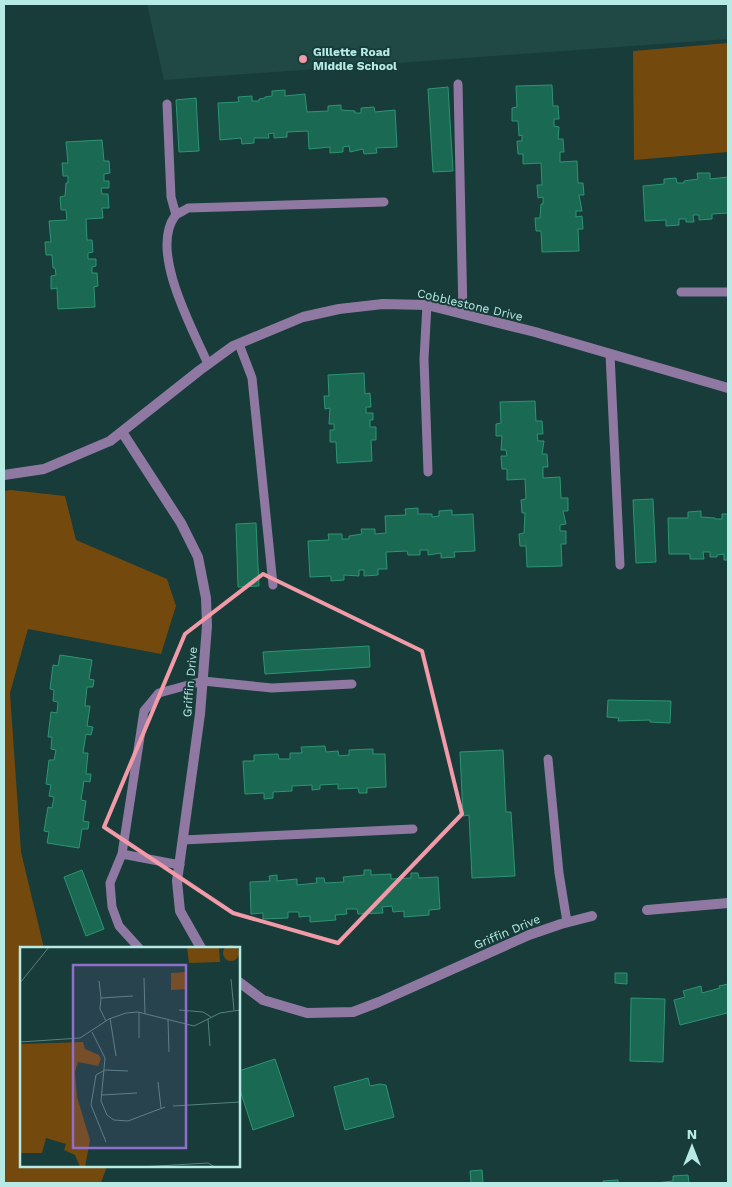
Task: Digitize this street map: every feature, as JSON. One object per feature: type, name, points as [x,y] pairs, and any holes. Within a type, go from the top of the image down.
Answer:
[{"type":"street","name":"Cobblestone Drive","points":[[4,474],[44,468],[110,441],[208,364],[239,344],[303,317],[330,311],[383,304],[427,305],[535,332],[728,388]]},
{"type":"street","name":"Griffin Drive","points":[[122,432],[181,523],[198,557],[206,598],[207,626],[200,714],[177,881],[180,911],[200,947]]},
{"type":"street","points":[[648,910],[728,903]]},
{"type":"street","name":"Griffin Drive","points":[[240,983],[263,1000],[307,1013],[353,1012],[529,935],[592,916]]},
{"type":"lane","points":[[458,84],[463,314]]},
{"type":"lane","points":[[167,104],[171,197],[176,215]]},
{"type":"lane","points":[[208,364],[174,286],[168,256],[167,232],[176,215],[188,208],[384,202]]},
{"type":"lane","points":[[681,292],[728,292]]},
{"type":"lane","points":[[427,305],[424,359],[428,472]]},
{"type":"lane","points":[[239,344],[252,378],[274,585]]},
{"type":"lane","points":[[610,354],[620,565]]},
{"type":"lane","points":[[138,947],[119,926],[112,907],[110,883],[122,854],[144,711],[159,693],[203,682],[272,688],[352,684]]},
{"type":"lane","points":[[548,759],[559,873],[567,922]]},
{"type":"lane","points":[[183,840],[413,830]]},
{"type":"lane","points":[[122,854],[180,865]]},
{"type":"highlighted area","points":[[263,574],[422,651],[462,814],[338,943],[233,913],[104,827],[185,634]]},
{"type":"shaded area","name":"Gillette Road Middle School","points":[[147,4],[728,4],[728,39],[164,80]]},
{"type":"shaded area","points":[[728,43],[728,152],[634,160],[633,51]]},
{"type":"shaded area","points":[[11,490],[65,496],[76,540],[167,579],[176,606],[161,654],[28,629],[10,693],[21,852],[44,947],[20,947],[20,1167],[106,1167],[101,1183],[4,1183],[4,491]]},
{"type":"building","points":[[552,85],[553,106],[558,106],[559,119],[554,119],[554,126],[559,127],[558,139],[563,139],[564,152],[560,152],[560,162],[577,161],[578,183],[583,183],[584,195],[579,195],[582,211],[576,211],[576,217],[582,216],[583,229],[578,229],[579,251],[542,252],[541,231],[536,231],[535,218],[540,218],[541,204],[543,204],[543,197],[538,198],[537,185],[542,185],[541,163],[523,164],[523,154],[518,154],[517,141],[522,141],[522,135],[519,136],[518,121],[512,121],[512,108],[517,107],[516,86]]},
{"type":"building","points":[[448,87],[453,171],[433,172],[428,89]]},
{"type":"building","points":[[285,90],[285,96],[305,94],[307,112],[328,111],[328,106],[341,105],[341,110],[355,111],[355,113],[361,113],[361,108],[374,107],[375,112],[395,110],[397,147],[376,148],[377,153],[364,154],[363,149],[350,152],[349,146],[343,147],[343,152],[330,153],[330,147],[309,149],[308,131],[287,132],[287,137],[274,138],[274,133],[268,134],[269,138],[254,138],[254,143],[242,144],[241,138],[220,140],[218,103],[239,102],[238,97],[252,96],[252,101],[259,101],[259,99],[272,96],[272,91]]},
{"type":"building","points":[[196,98],[199,151],[179,152],[176,100]]},
{"type":"building","points":[[102,140],[104,161],[109,161],[110,173],[104,174],[104,181],[109,181],[109,188],[101,188],[102,194],[108,194],[109,208],[102,208],[103,218],[86,219],[87,240],[92,240],[93,252],[88,253],[88,259],[96,259],[96,266],[92,267],[92,273],[97,273],[98,286],[94,287],[95,307],[58,309],[57,288],[51,289],[51,276],[56,275],[55,268],[53,268],[52,255],[46,255],[45,242],[51,242],[49,221],[67,220],[66,210],[61,210],[60,197],[65,196],[66,183],[68,183],[68,176],[63,176],[62,163],[68,163],[66,142]]},
{"type":"building","points":[[697,173],[710,173],[710,179],[728,177],[728,213],[712,214],[712,219],[699,220],[699,215],[693,215],[694,222],[686,222],[686,219],[679,219],[679,225],[666,226],[666,220],[645,221],[643,186],[664,184],[664,179],[676,178],[677,183],[684,183],[684,181],[698,179]]},
{"type":"building","points":[[364,373],[365,394],[370,393],[371,407],[366,407],[366,413],[373,413],[370,427],[376,427],[376,440],[371,440],[372,461],[337,463],[336,442],[330,442],[330,430],[334,430],[334,424],[329,424],[330,408],[325,409],[324,396],[329,396],[328,375]]},
{"type":"building","points":[[535,401],[536,421],[542,421],[543,434],[537,434],[538,441],[544,441],[542,454],[547,454],[548,467],[543,467],[543,478],[560,477],[561,498],[568,498],[568,511],[563,511],[566,524],[560,525],[560,531],[566,531],[566,544],[561,544],[562,566],[527,567],[526,546],[520,546],[519,534],[524,533],[525,513],[522,513],[521,500],[526,499],[525,479],[507,480],[507,469],[502,469],[501,456],[507,456],[506,450],[501,450],[502,436],[496,436],[496,424],[501,423],[500,402]]},
{"type":"building","points":[[653,499],[656,562],[636,563],[633,500]]},
{"type":"building","points":[[418,508],[418,514],[432,514],[432,517],[439,516],[439,511],[452,510],[452,515],[473,514],[475,551],[454,552],[455,557],[441,558],[441,553],[428,555],[428,550],[420,550],[420,555],[408,555],[407,551],[386,552],[387,569],[378,569],[378,575],[364,576],[364,570],[359,570],[359,576],[344,575],[344,580],[331,581],[331,576],[310,577],[308,541],[329,540],[328,534],[342,534],[342,539],[349,539],[349,536],[362,534],[361,529],[375,529],[375,534],[386,533],[385,516],[406,515],[405,509]]},
{"type":"building","points":[[701,511],[701,517],[715,519],[722,519],[722,514],[728,514],[728,560],[724,560],[724,554],[710,557],[710,552],[703,552],[704,559],[690,559],[690,554],[669,554],[668,518],[688,518],[688,512]]},
{"type":"building","points":[[256,523],[259,586],[238,587],[236,524]]},
{"type":"building","points":[[369,646],[370,667],[265,674],[263,652]]},
{"type":"building","points":[[60,655],[92,660],[89,679],[94,680],[93,687],[87,687],[85,706],[90,706],[87,726],[93,727],[91,735],[86,734],[83,753],[88,753],[86,774],[91,774],[90,782],[84,781],[81,800],[86,801],[83,821],[89,822],[88,829],[82,829],[79,848],[47,843],[49,832],[44,831],[48,807],[52,808],[54,797],[49,796],[51,785],[46,784],[49,760],[54,760],[56,750],[51,749],[52,737],[48,737],[51,712],[57,713],[58,702],[53,701],[54,690],[50,689],[53,665],[58,666]]},
{"type":"building","points":[[608,700],[671,701],[670,723],[650,722],[650,720],[618,721],[619,718],[607,717]]},
{"type":"building","points":[[325,746],[326,752],[338,751],[339,756],[349,755],[349,750],[373,749],[373,754],[385,754],[386,787],[367,788],[367,793],[359,793],[358,788],[338,789],[338,784],[320,785],[320,789],[312,790],[312,785],[292,786],[292,791],[273,792],[273,798],[264,799],[264,793],[245,794],[243,761],[254,761],[254,755],[278,754],[279,759],[290,759],[290,753],[302,753],[301,747]]},
{"type":"building","points":[[503,750],[506,812],[511,812],[515,876],[472,878],[469,815],[463,816],[460,752]]},
{"type":"building","points":[[82,870],[104,929],[86,936],[64,877]]},
{"type":"building","points":[[364,870],[371,870],[371,875],[391,874],[391,879],[411,878],[411,873],[418,873],[419,878],[438,877],[440,909],[429,910],[429,915],[404,917],[404,911],[393,912],[392,906],[382,907],[383,913],[358,914],[357,909],[346,909],[347,914],[335,915],[336,920],[310,922],[310,916],[299,917],[299,912],[288,912],[288,918],[263,919],[263,913],[251,914],[250,882],[270,881],[269,876],[277,875],[277,881],[297,879],[297,885],[317,883],[316,878],[324,878],[325,883],[344,882],[343,877],[364,875]]},
{"type":"building","points":[[615,973],[627,973],[627,984],[615,983]]},
{"type":"building","points":[[728,984],[728,1017],[727,1013],[680,1025],[674,1000],[685,997],[683,991],[701,986],[702,993]]},
{"type":"building","points":[[631,998],[665,999],[663,1062],[630,1061]]},
{"type":"building","points":[[275,1059],[294,1116],[253,1130],[240,1090],[240,1071]]},
{"type":"building","points":[[368,1078],[370,1086],[386,1085],[394,1117],[345,1130],[334,1087]]},
{"type":"building","points":[[482,1170],[483,1183],[471,1183],[470,1171]]},
{"type":"building","points":[[688,1175],[689,1183],[656,1183],[673,1181],[673,1176]]},
{"type":"building","points":[[618,1180],[618,1183],[603,1183],[603,1181]]},
{"type":"place","name":"Gillette Road Middle School","points":[[303,59]]}]
